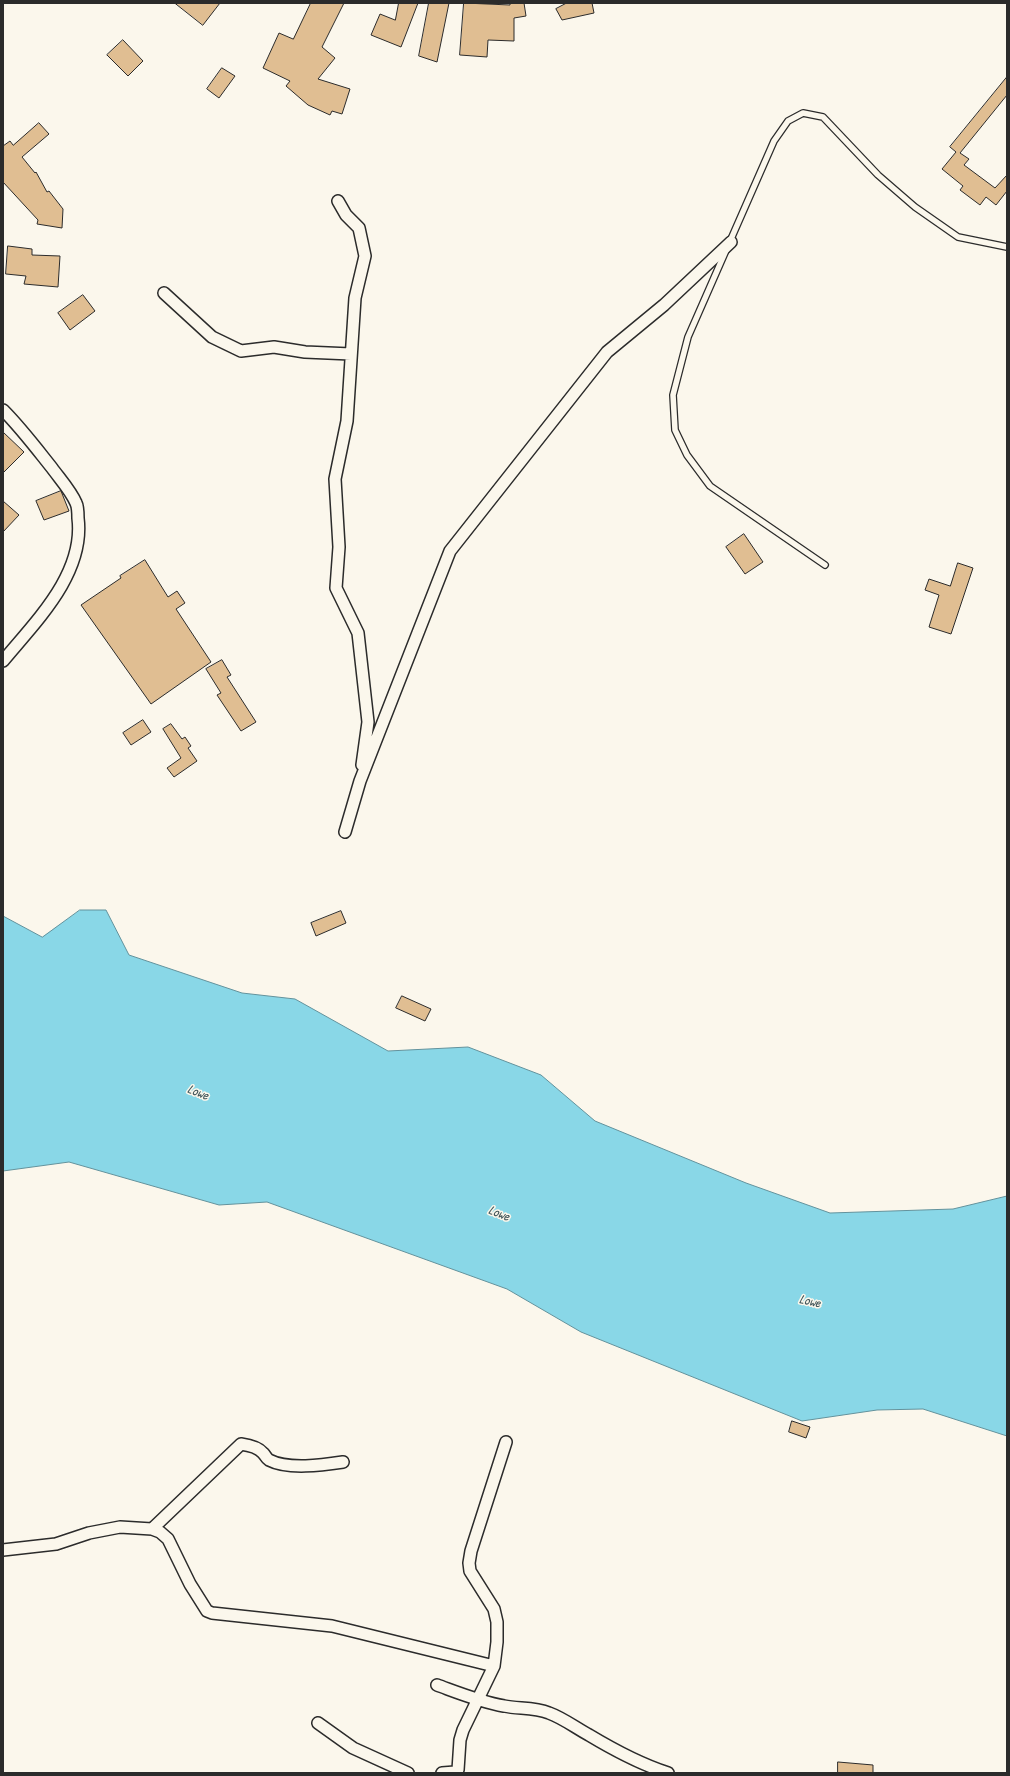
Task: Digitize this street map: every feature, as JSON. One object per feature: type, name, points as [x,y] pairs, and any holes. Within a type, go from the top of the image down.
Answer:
[{"type":"street","points":[[338,201],[346,215],[359,228],[365,256],[355,298],[348,421],[335,479],[339,547],[336,588],[358,632],[368,722],[360,782]]},
{"type":"street","points":[[345,832],[360,782],[450,551],[607,352],[664,305],[731,242]]},
{"type":"street","points":[[164,292],[212,337],[242,351],[274,347],[305,352],[351,354]]},
{"type":"street","points":[[3,410],[20,427],[61,480],[76,504],[79,526],[77,550],[64,580],[51,603],[3,661]]},
{"type":"street","points":[[442,1773],[455,1772],[458,1770],[462,1735],[477,1699],[494,1666],[497,1642],[494,1608],[470,1571],[469,1562],[471,1551],[506,1442]]},
{"type":"street","points":[[152,1529],[241,1444],[258,1449],[263,1452],[267,1459],[275,1462],[287,1464],[325,1465],[343,1462]]},
{"type":"street","points":[[3,1550],[56,1544],[89,1533],[120,1527],[152,1529],[160,1532],[168,1539],[190,1584],[207,1611],[212,1613],[332,1626],[494,1666]]},
{"type":"street","points":[[437,1685],[477,1699],[505,1706],[533,1708],[549,1713],[609,1747],[648,1766],[668,1773]]},
{"type":"street","points":[[318,1723],[353,1748],[408,1773]]},
{"type":"lane","points":[[825,565],[710,486],[687,455],[675,430],[673,395],[688,337],[731,242],[774,141],[788,121],[803,113],[823,117],[878,175],[915,207],[958,237],[1007,247]]},
{"type":"water","name":"Lowe","points":[[80,910],[106,910],[129,955],[242,993],[295,999],[388,1051],[468,1047],[541,1075],[595,1121],[746,1183],[830,1213],[953,1209],[1007,1196],[1007,1436],[923,1409],[877,1410],[802,1421],[581,1332],[507,1289],[267,1202],[219,1205],[69,1162],[3,1171],[3,916],[42,937]]},
{"type":"building","points":[[175,3],[220,3],[203,25]]},
{"type":"building","points":[[311,3],[344,3],[322,47],[335,58],[318,79],[350,89],[342,114],[332,111],[330,115],[308,105],[286,86],[290,81],[263,68],[279,33],[293,39]]},
{"type":"building","points":[[399,3],[418,3],[401,47],[371,35],[380,14],[395,20]]},
{"type":"building","points":[[429,3],[449,3],[437,62],[419,56]]},
{"type":"building","points":[[464,3],[510,5],[510,3],[524,3],[526,16],[514,18],[514,41],[488,40],[487,57],[460,55]]},
{"type":"building","points":[[567,3],[592,3],[594,13],[562,20],[556,9]]},
{"type":"building","points":[[123,40],[143,61],[128,76],[107,55]]},
{"type":"building","points":[[222,68],[235,76],[219,98],[207,89]]},
{"type":"building","points":[[1007,77],[1007,95],[960,153],[969,159],[964,165],[995,188],[1007,175],[1007,191],[996,205],[986,197],[980,205],[960,190],[963,186],[942,169],[956,152],[950,147]]},
{"type":"building","points":[[39,123],[49,134],[22,157],[35,173],[36,172],[47,192],[49,191],[63,209],[62,228],[37,224],[38,220],[3,182],[3,146],[10,141],[13,145]]},
{"type":"building","points":[[8,246],[32,249],[32,255],[60,256],[58,287],[24,284],[26,276],[6,274]]},
{"type":"building","points":[[83,295],[95,311],[70,330],[58,313]]},
{"type":"building","points":[[3,432],[24,452],[3,473]]},
{"type":"building","points":[[61,491],[69,511],[44,520],[36,501]]},
{"type":"building","points":[[3,501],[19,515],[3,532]]},
{"type":"building","points":[[744,534],[763,562],[745,574],[726,547]]},
{"type":"building","points":[[145,560],[168,597],[177,591],[185,603],[176,609],[211,662],[151,704],[81,605],[121,578],[120,576]]},
{"type":"building","points":[[958,563],[973,568],[951,634],[929,627],[939,595],[925,590],[929,579],[950,586]]},
{"type":"building","points":[[222,660],[231,675],[227,677],[256,722],[241,731],[217,695],[221,693],[206,669]]},
{"type":"building","points":[[143,720],[151,732],[131,745],[123,733]]},
{"type":"building","points":[[171,724],[182,739],[185,737],[191,746],[188,748],[197,761],[174,777],[167,768],[181,758],[163,729]]},
{"type":"building","points":[[341,911],[346,923],[316,936],[311,923]]},
{"type":"building","points":[[402,996],[431,1009],[425,1021],[396,1008]]},
{"type":"building","points":[[792,1421],[810,1427],[806,1438],[789,1432]]},
{"type":"building","points":[[838,1762],[873,1765],[873,1773],[838,1773]]}]
